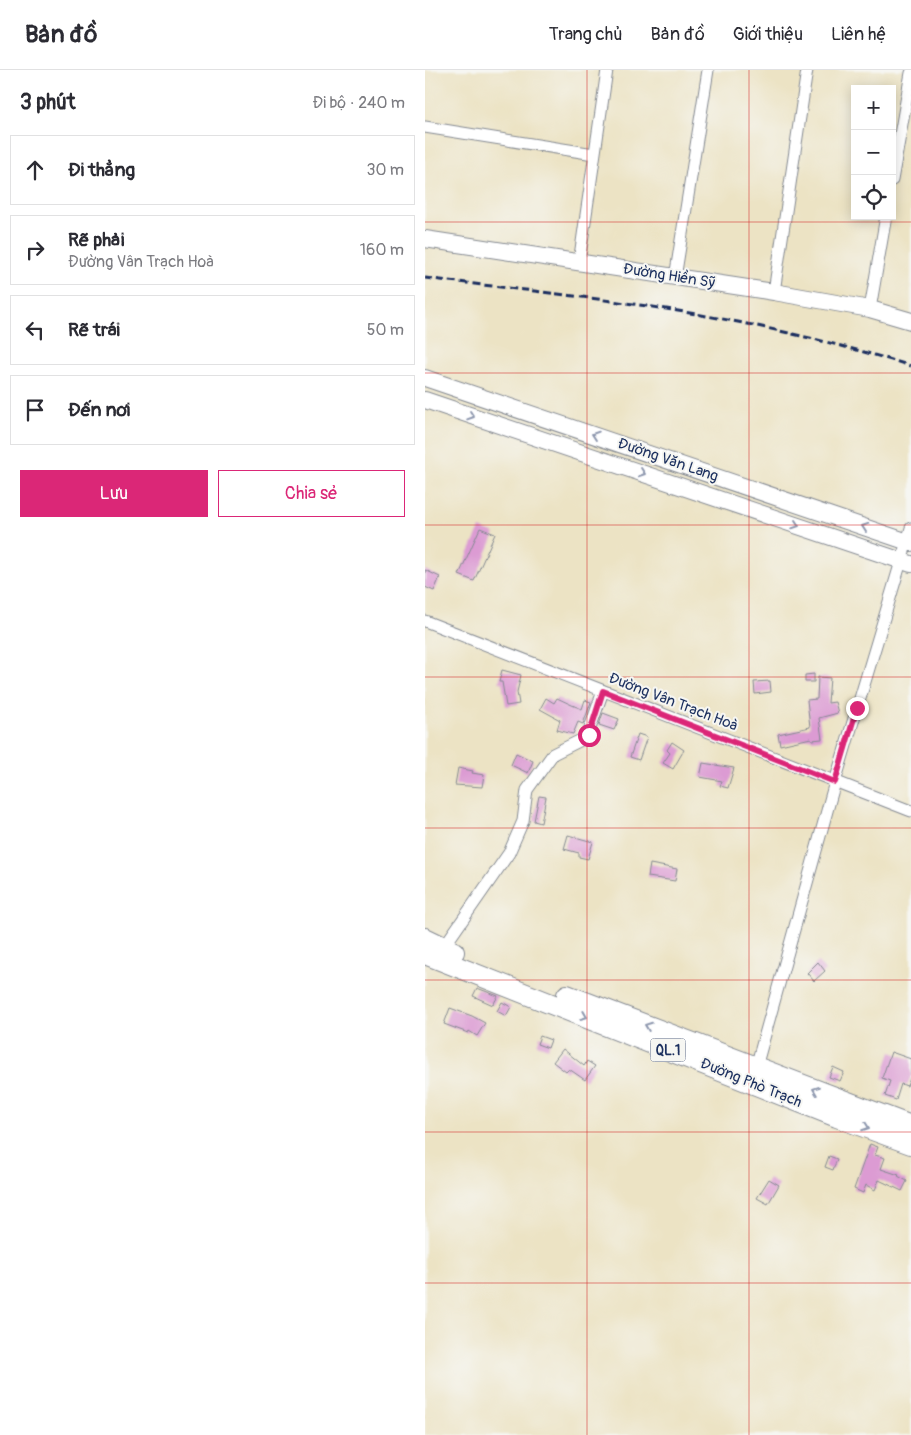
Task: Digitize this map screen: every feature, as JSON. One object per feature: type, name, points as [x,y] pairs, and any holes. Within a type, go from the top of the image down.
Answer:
[{"type":"highway","name":"Đường Phò Trạch","points":[[431,946],[840,1109],[911,1126]]},
{"type":"highway","name":"Đường Phò Trạch","points":[[563,1000],[756,1067],[911,1144]]},
{"type":"street","points":[[579,263],[607,70]]},
{"type":"street","points":[[675,278],[708,70]]},
{"type":"street","points":[[773,292],[807,70]]},
{"type":"street","points":[[893,175],[911,73]]},
{"type":"street","points":[[425,127],[594,154]]},
{"type":"street","points":[[870,309],[885,220]]},
{"type":"street","name":"Đường Hiền Sỹ","points":[[425,239],[773,292],[870,309],[911,321]]},
{"type":"street","name":"Đường Văn Lang","points":[[425,378],[910,537]]},
{"type":"street","name":"Đường Văn Lang","points":[[425,400],[906,562]]},
{"type":"street","points":[[756,1067],[835,782],[906,562],[910,537]]},
{"type":"street","name":"Đường Vân Trạch Hoà","points":[[425,621],[911,811]]},
{"type":"street","points":[[431,946],[509,853],[523,821],[527,790],[553,754],[587,737],[603,691]]},
{"type":"building","points":[[480,528],[495,534],[474,581],[459,575]]},
{"type":"building","points":[[425,570],[440,577],[434,591],[425,587]]},
{"type":"building","points":[[502,670],[521,675],[517,692],[519,704],[506,706],[502,682],[499,682]]},
{"type":"building","points":[[814,674],[814,682],[805,682],[805,675]]},
{"type":"building","points":[[818,677],[830,678],[828,703],[835,702],[838,713],[819,718],[822,739],[812,740],[811,738],[780,745],[778,734],[810,727],[807,700],[817,699]]},
{"type":"building","points":[[770,681],[771,692],[755,694],[754,682]]},
{"type":"building","points":[[546,698],[554,703],[557,698],[582,709],[585,700],[591,702],[583,724],[578,722],[573,734],[557,730],[560,720],[540,709]]},
{"type":"building","points":[[603,713],[619,719],[614,730],[599,725]]},
{"type":"building","points":[[638,734],[647,737],[639,760],[630,757]]},
{"type":"building","points":[[672,742],[684,750],[673,769],[663,763],[670,753],[667,750]]},
{"type":"building","points":[[516,753],[533,761],[528,773],[511,765]]},
{"type":"building","points":[[703,763],[734,768],[728,788],[720,786],[722,781],[700,777]]},
{"type":"building","points":[[458,768],[484,775],[482,787],[455,785]]},
{"type":"building","points":[[539,796],[546,797],[541,823],[534,821]]},
{"type":"building","points":[[568,835],[593,842],[588,859],[579,857],[579,853],[564,849]]},
{"type":"building","points":[[650,864],[677,869],[675,881],[648,877]]},
{"type":"building","points":[[818,962],[825,971],[814,981],[807,973]]},
{"type":"building","points":[[477,988],[498,996],[493,1005],[473,996]]},
{"type":"building","points":[[502,1002],[511,1007],[506,1016],[497,1011]]},
{"type":"building","points":[[450,1008],[485,1023],[477,1036],[469,1031],[468,1033],[444,1024]]},
{"type":"building","points":[[540,1036],[551,1040],[548,1048],[537,1044]]},
{"type":"building","points":[[563,1049],[584,1066],[587,1061],[595,1066],[585,1080],[569,1069],[566,1072],[553,1062]]},
{"type":"building","points":[[891,1052],[911,1059],[911,1076],[907,1086],[901,1084],[896,1100],[885,1096],[890,1081],[882,1078]]},
{"type":"building","points":[[833,1067],[844,1072],[840,1081],[829,1077]]},
{"type":"building","points":[[870,1144],[878,1147],[875,1155],[885,1158],[881,1169],[899,1175],[907,1181],[902,1191],[879,1180],[875,1190],[866,1185],[863,1193],[854,1189]]},
{"type":"building","points":[[829,1156],[837,1159],[833,1170],[825,1167]]},
{"type":"building","points":[[769,1179],[779,1185],[768,1204],[757,1198]]},
{"type":"railway","points":[[425,278],[582,297],[738,322],[803,336],[911,366]]},
{"type":"route","points":[[589,735],[603,691],[835,782],[857,708]]}]
